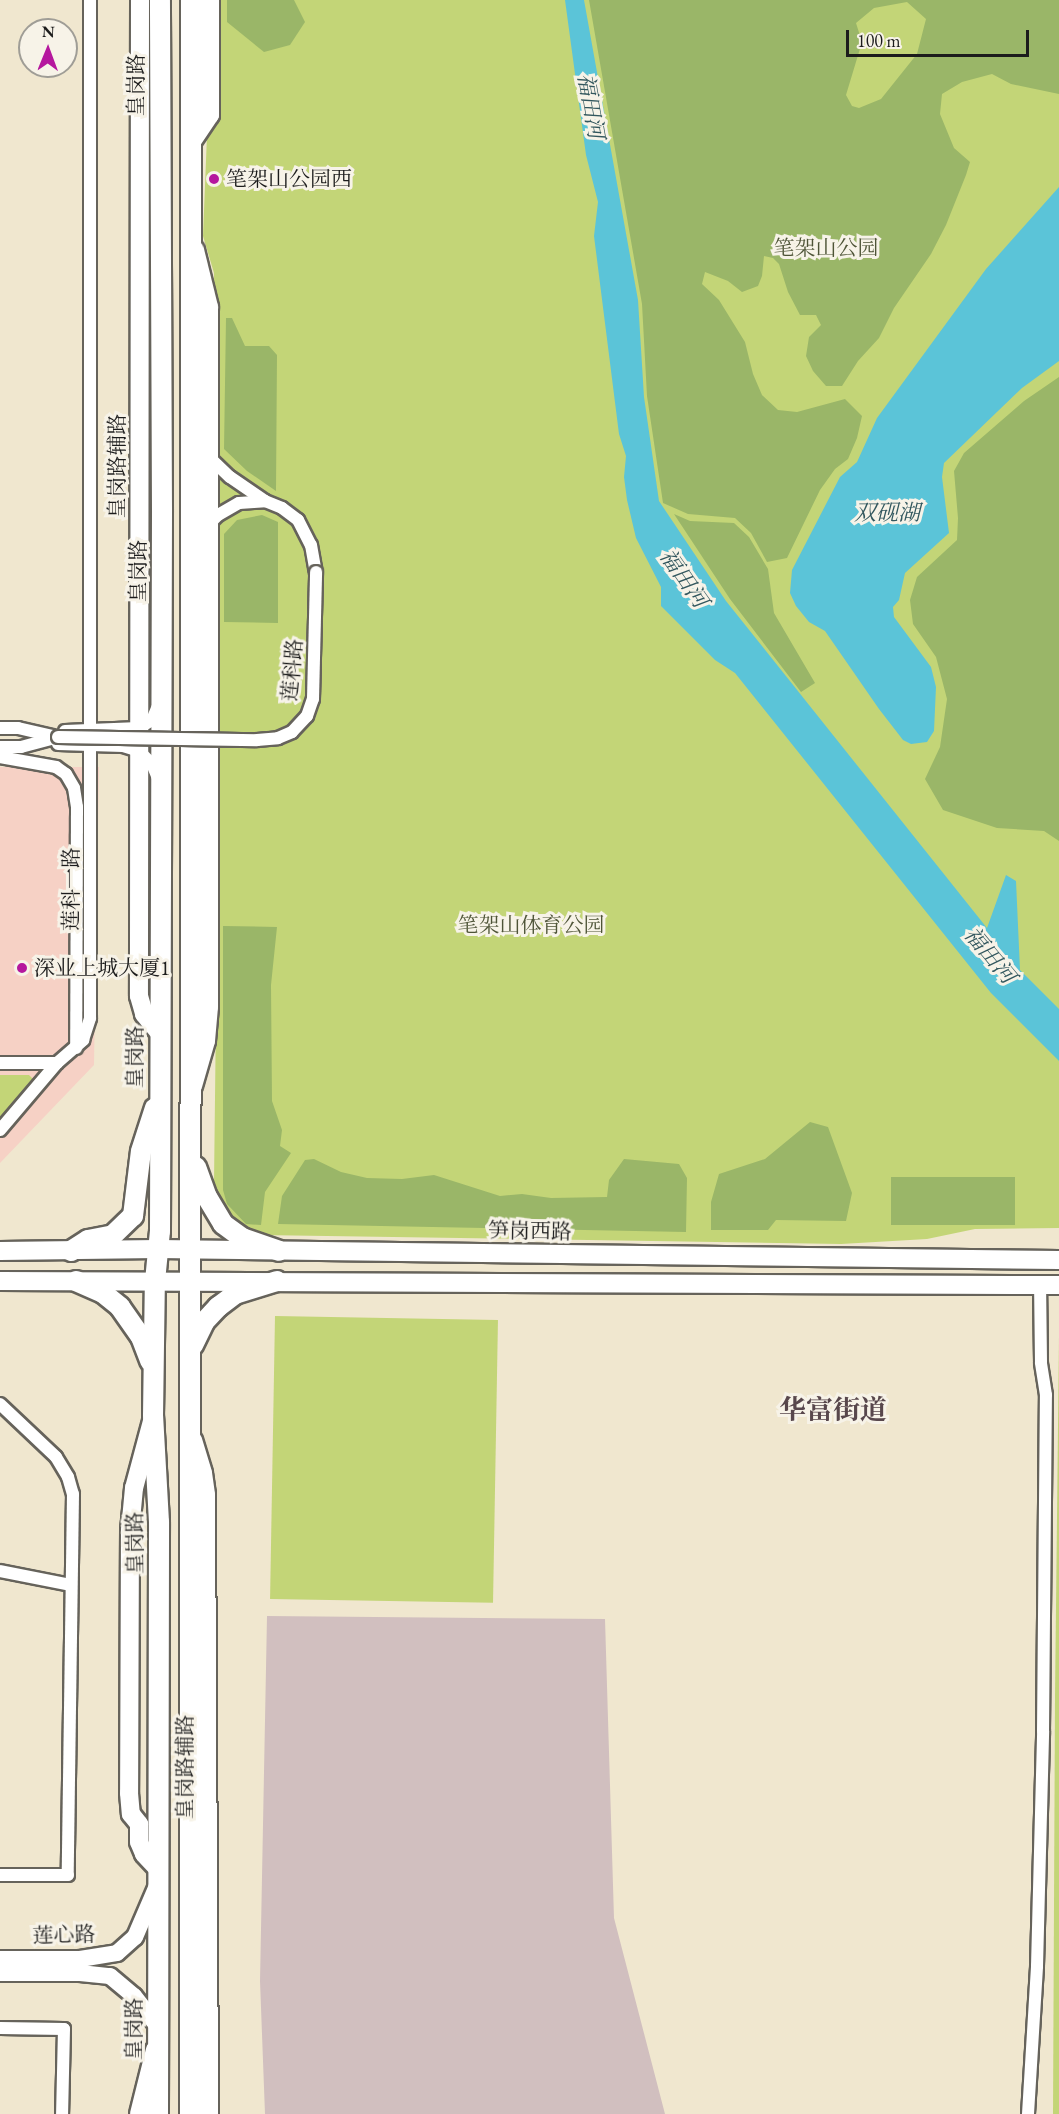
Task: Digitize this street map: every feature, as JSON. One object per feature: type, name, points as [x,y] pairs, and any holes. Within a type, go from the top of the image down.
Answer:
[{"type":"highway","name":"皇岗路","points":[[158,2114],[159,1522],[153,1416],[154,1281],[158,1250],[160,1034],[160,0]]},
{"type":"highway","points":[[190,2114],[191,0]]},
{"type":"highway","points":[[71,1251],[88,1240],[113,1234],[133,1215],[141,1150],[159,1098]]},
{"type":"highway","points":[[190,1149],[207,1197],[223,1224],[242,1238],[279,1251]]},
{"type":"highway","points":[[76,1281],[103,1293],[123,1311],[141,1336],[154,1372]]},
{"type":"highway","points":[[190,1353],[204,1322],[218,1306],[235,1294],[277,1281]]},
{"type":"main road","name":"皇岗路辅路","points":[[140,0],[140,1003],[151,1025],[160,1034]]},
{"type":"main road","points":[[191,143],[210,115],[210,0]]},
{"type":"main road","points":[[190,1093],[202,1056],[208,1007],[209,308],[191,232]]},
{"type":"main road","name":"笋岗西路","points":[[0,1251],[190,1250],[1059,1260]]},
{"type":"main road","points":[[1007,1285],[1008,1259]]},
{"type":"main road","points":[[0,1281],[1059,1285]]},
{"type":"main road","points":[[153,1416],[136,1480],[130,1530],[129,1793],[131,1814],[139,1824],[139,1842],[158,1875]]},
{"type":"main road","name":"皇岗路辅路","points":[[190,1422],[206,1495],[209,2114]]},
{"type":"main road","name":"莲心路","points":[[0,1959],[80,1959],[117,1953],[135,1937],[158,1875]]},
{"type":"main road","name":"莲心路","points":[[0,1973],[80,1973],[110,1976],[134,1996],[158,2033]]},
{"type":"main road","points":[[139,2114],[158,2033]]},
{"type":"street","name":"莲科一路","points":[[0,1130],[57,1063],[76,1048],[87,1033],[90,1018],[90,0]]},
{"type":"street","name":"莲科路","points":[[0,728],[18,728],[58,738],[257,740],[278,738],[301,724],[307,716],[314,685],[314,564],[311,544],[298,520],[230,477],[208,456]]},
{"type":"street","points":[[208,525],[218,515],[239,503],[265,501]]},
{"type":"street","points":[[139,728],[157,713],[161,693]]},
{"type":"street","name":"莲科路","points":[[0,747],[21,747],[58,738],[90,738],[139,728]]},
{"type":"street","name":"莲科路","points":[[90,738],[139,751]]},
{"type":"street","points":[[139,751],[152,764],[160,788]]},
{"type":"street","points":[[0,757],[46,763],[61,770],[74,788],[77,807],[76,1048]]},
{"type":"street","points":[[0,1063],[57,1063]]},
{"type":"street","points":[[1028,2114],[1037,1966],[1043,1731],[1046,1395],[1041,1362],[1040,1285]]},
{"type":"street","points":[[0,1404],[56,1457],[68,1477],[73,1494],[68,1875],[0,1875]]},
{"type":"street","points":[[0,1571],[71,1585]]},
{"type":"street","points":[[0,2028],[64,2029],[62,2114]]},
{"type":"shaded area","points":[[0,767],[99,767],[94,1065],[0,1163]]},
{"type":"shaded area","points":[[267,1616],[605,1619],[614,1918],[665,2114],[265,2114],[260,1981]]},
{"type":"green space","points":[[216,0],[1059,0],[1059,1228],[975,1229],[927,1239],[841,1244],[260,1235],[239,1231],[214,1192],[218,843],[214,273],[203,236],[207,135],[217,121]]},
{"type":"green space","points":[[227,0],[294,0],[305,22],[290,45],[264,52],[227,22]]},
{"type":"green space","name":"笔架山公园","points":[[589,0],[1059,0],[1059,94],[1011,84],[992,74],[962,82],[942,94],[940,114],[954,148],[970,162],[966,175],[946,225],[931,254],[894,308],[879,338],[858,361],[842,386],[826,386],[813,371],[806,356],[809,337],[821,325],[816,315],[800,315],[788,292],[779,264],[773,258],[764,256],[762,276],[758,286],[742,292],[728,281],[705,272],[702,284],[719,300],[745,342],[753,374],[762,395],[778,410],[797,412],[845,399],[862,416],[857,438],[848,459],[835,469],[820,490],[787,558],[767,562],[751,533],[735,518],[688,514],[663,503],[647,396],[642,304]],"holes":[[[907,2],[926,19],[917,54],[881,99],[859,108],[852,106],[846,95],[862,42],[856,23],[874,8]]]},
{"type":"green space","points":[[226,318],[232,318],[245,346],[269,346],[277,355],[276,491],[247,471],[224,449]]},
{"type":"green space","points":[[1059,377],[1059,841],[1044,831],[997,828],[943,810],[925,779],[940,747],[947,699],[936,657],[913,624],[910,600],[917,577],[957,540],[958,518],[954,471],[964,453],[1024,401]]},
{"type":"green space","points":[[674,514],[690,521],[734,523],[749,537],[768,569],[774,613],[815,683],[801,692],[730,599]]},
{"type":"green space","points":[[262,515],[278,522],[278,623],[224,622],[224,534],[237,520]]},
{"type":"green space","points":[[223,926],[277,927],[271,985],[272,1101],[282,1130],[280,1146],[291,1153],[265,1192],[261,1225],[246,1224],[227,1204],[223,1190]]},
{"type":"green space","points":[[0,1075],[29,1075],[34,1080],[0,1120]]},
{"type":"green space","points":[[810,1122],[828,1127],[852,1193],[846,1221],[776,1220],[768,1230],[711,1230],[711,1202],[719,1174],[765,1159]]},
{"type":"green space","points":[[314,1159],[341,1172],[367,1178],[402,1179],[434,1175],[500,1196],[522,1194],[551,1198],[607,1197],[609,1180],[624,1159],[679,1164],[687,1178],[686,1232],[278,1224],[282,1196],[305,1160]]},
{"type":"green space","points":[[891,1177],[1015,1177],[1015,1225],[891,1225]]},
{"type":"green space","points":[[275,1316],[498,1320],[493,1603],[270,1599]]},
{"type":"green space","points":[[1059,1336],[1059,2114],[1053,2114],[1055,1697]]},
{"type":"water","name":"福田河","points":[[565,0],[584,0],[638,300],[644,397],[659,501],[726,601],[987,928],[1006,875],[1016,881],[1020,970],[1059,1009],[1059,1061],[991,993],[735,673],[715,660],[661,606],[661,587],[636,538],[627,500],[624,477],[626,456],[619,434],[594,236],[598,202],[586,155]]},
{"type":"water","name":"双砚湖","points":[[1059,187],[1059,361],[1022,388],[944,463],[942,477],[949,533],[905,573],[899,600],[893,607],[894,617],[931,667],[936,687],[934,731],[927,742],[911,744],[903,740],[879,709],[825,631],[809,622],[796,606],[790,593],[792,570],[840,477],[857,462],[877,418],[986,269]]},
{"type":"place","name":"笔架山公园西","points":[[214,179]]},
{"type":"place","name":"深业上城大厦1","points":[[22,968]]},
{"type":"district","name":"华富街道","points":[[833,1410]]},
{"type":"park label","name":"笔架山体育公园","points":[[531,925]]}]
